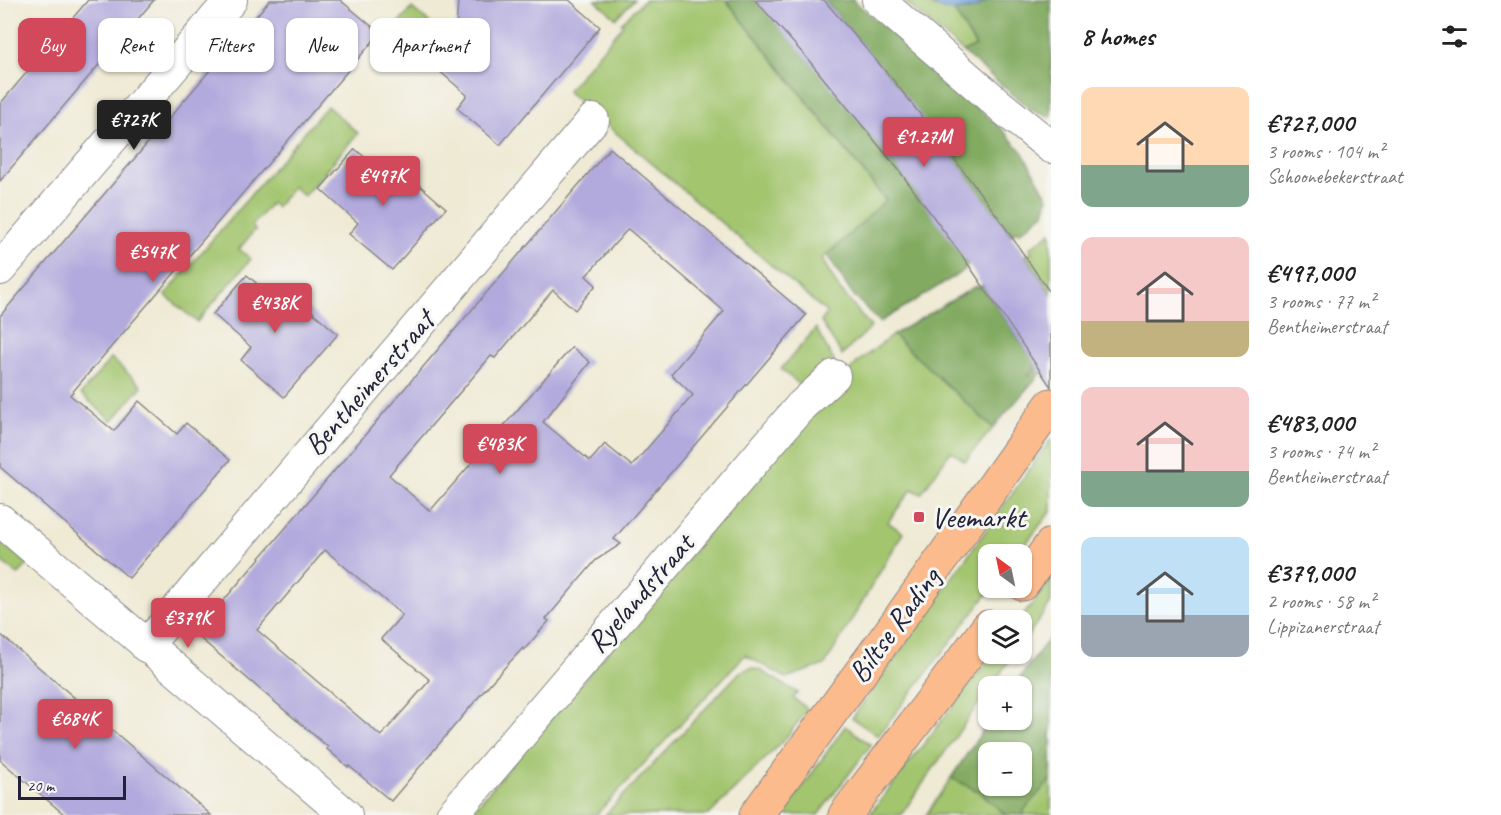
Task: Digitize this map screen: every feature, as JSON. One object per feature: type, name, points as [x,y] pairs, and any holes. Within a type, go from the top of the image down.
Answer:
[{"type":"main road","name":"Biltse Rading","points":[[756,815],[888,635],[1051,405]]},
{"type":"main road","points":[[1032,571],[1051,545]]},
{"type":"main road","points":[[1001,610],[1010,598]]},
{"type":"main road","points":[[845,815],[978,640]]},
{"type":"street","points":[[0,269],[231,0]]},
{"type":"street","points":[[878,0],[1051,147]]},
{"type":"street","name":"Bentheimerstraat","points":[[146,646],[592,120]]},
{"type":"street","name":"Ryelandstraat","points":[[452,815],[801,406],[834,376]]},
{"type":"street","points":[[0,520],[346,815]]},
{"type":"green space","points":[[595,0],[634,0],[616,18]]},
{"type":"green space","points":[[644,0],[726,0],[886,201],[822,259],[838,287],[871,327],[842,355],[821,322],[827,313],[567,91],[623,25],[621,23]]},
{"type":"green space","points":[[726,0],[756,0],[807,57],[892,160],[969,263],[964,268],[965,270],[880,322],[852,294],[827,255],[886,200]]},
{"type":"green space","points":[[824,0],[853,0],[1003,130],[1023,153],[1048,198],[1044,213],[1019,233],[1017,231],[1011,235],[893,81]]},
{"type":"green space","points":[[903,0],[926,0],[934,7],[954,11],[976,47],[963,52]]},
{"type":"green space","points":[[988,0],[1051,0],[1051,118],[1031,110],[963,52],[976,46],[954,11],[975,9]]},
{"type":"green space","points":[[412,8],[424,18],[403,18]]},
{"type":"green space","points":[[327,106],[358,133],[304,196],[293,187],[276,207],[271,203],[252,226],[255,230],[239,249],[251,259],[197,322],[165,295]]},
{"type":"green space","points":[[1051,232],[1051,294],[1025,255],[1032,252],[1030,248]]},
{"type":"green space","points":[[982,285],[1036,364],[1028,375],[1030,376],[1051,347],[1051,361],[993,428],[893,335],[976,286],[978,288]]},
{"type":"green space","points":[[816,328],[835,363],[825,371],[815,371],[801,386],[781,369]]},
{"type":"green space","points":[[893,335],[993,428],[965,461],[951,451],[921,494],[912,489],[888,522],[903,533],[825,665],[786,678],[745,655],[596,815],[469,815],[820,402],[859,361]]},
{"type":"green space","points":[[111,358],[142,386],[112,421],[81,394]]},
{"type":"green space","points":[[1051,439],[1051,511],[1026,544],[978,544],[978,598],[984,598],[878,736],[852,718]]},
{"type":"green space","points":[[0,540],[28,564],[18,575],[0,560]]},
{"type":"green space","points":[[1051,579],[1051,603],[1032,630],[1032,610],[1027,610]]},
{"type":"green space","points":[[1051,636],[1051,815],[926,815],[983,730],[1032,730],[1032,676],[1021,676]]},
{"type":"green space","points":[[1051,636],[1051,779],[1024,810],[1024,815],[1006,815],[984,796],[1032,796],[1032,742],[978,742],[978,791],[951,778],[983,730],[1032,730],[1032,676],[1021,676]]},
{"type":"green space","points":[[985,664],[1007,664],[999,676],[978,676],[978,704],[901,815],[869,815]]},
{"type":"green space","points":[[751,668],[760,670],[798,693],[793,698],[808,709],[786,738],[709,815],[605,815],[740,672]]},
{"type":"green space","points":[[845,726],[871,745],[818,815],[783,815]]},
{"type":"water","points":[[926,0],[988,0],[973,8],[957,11],[941,9]]},
{"type":"building","points":[[88,0],[154,0],[139,18],[98,18],[98,66],[0,181],[0,104],[27,72],[86,72],[86,18],[73,18]]},
{"type":"building","points":[[270,0],[340,0],[370,25],[370,45],[358,59],[358,18],[286,18],[286,72],[347,72],[70,395],[114,431],[139,401],[177,434],[186,423],[230,460],[129,578],[0,467],[0,316],[208,72],[274,72],[274,18],[255,18]]},
{"type":"building","points":[[458,0],[569,0],[600,27],[500,145],[457,108],[467,95],[441,72],[490,72],[490,18],[457,18]]},
{"type":"building","points":[[755,0],[824,0],[934,132],[998,217],[1051,294],[1051,387],[968,264],[898,169],[806,57]]},
{"type":"building","points":[[610,148],[806,315],[614,539],[621,544],[596,560],[546,619],[549,621],[524,650],[523,648],[493,680],[391,801],[348,767],[327,749],[328,747],[195,634]],"holes":[[[628,229],[724,311],[671,374],[693,395],[632,466],[605,444],[590,461],[543,422],[590,362],[572,347],[430,511],[389,475],[491,356],[495,358],[553,290],[575,310],[596,285],[586,276]],[[325,550],[402,615],[381,639],[430,680],[381,736],[257,630]]]},
{"type":"building","points":[[355,149],[389,178],[398,167],[446,208],[392,270],[349,234],[358,223],[320,189]]},
{"type":"building","points":[[247,275],[285,308],[295,297],[338,334],[284,397],[241,360],[251,347],[213,314]]},
{"type":"building","points":[[0,634],[211,815],[65,815],[0,760]]},
{"type":"place","name":"Veemarkt","points":[[919,517]]}]
